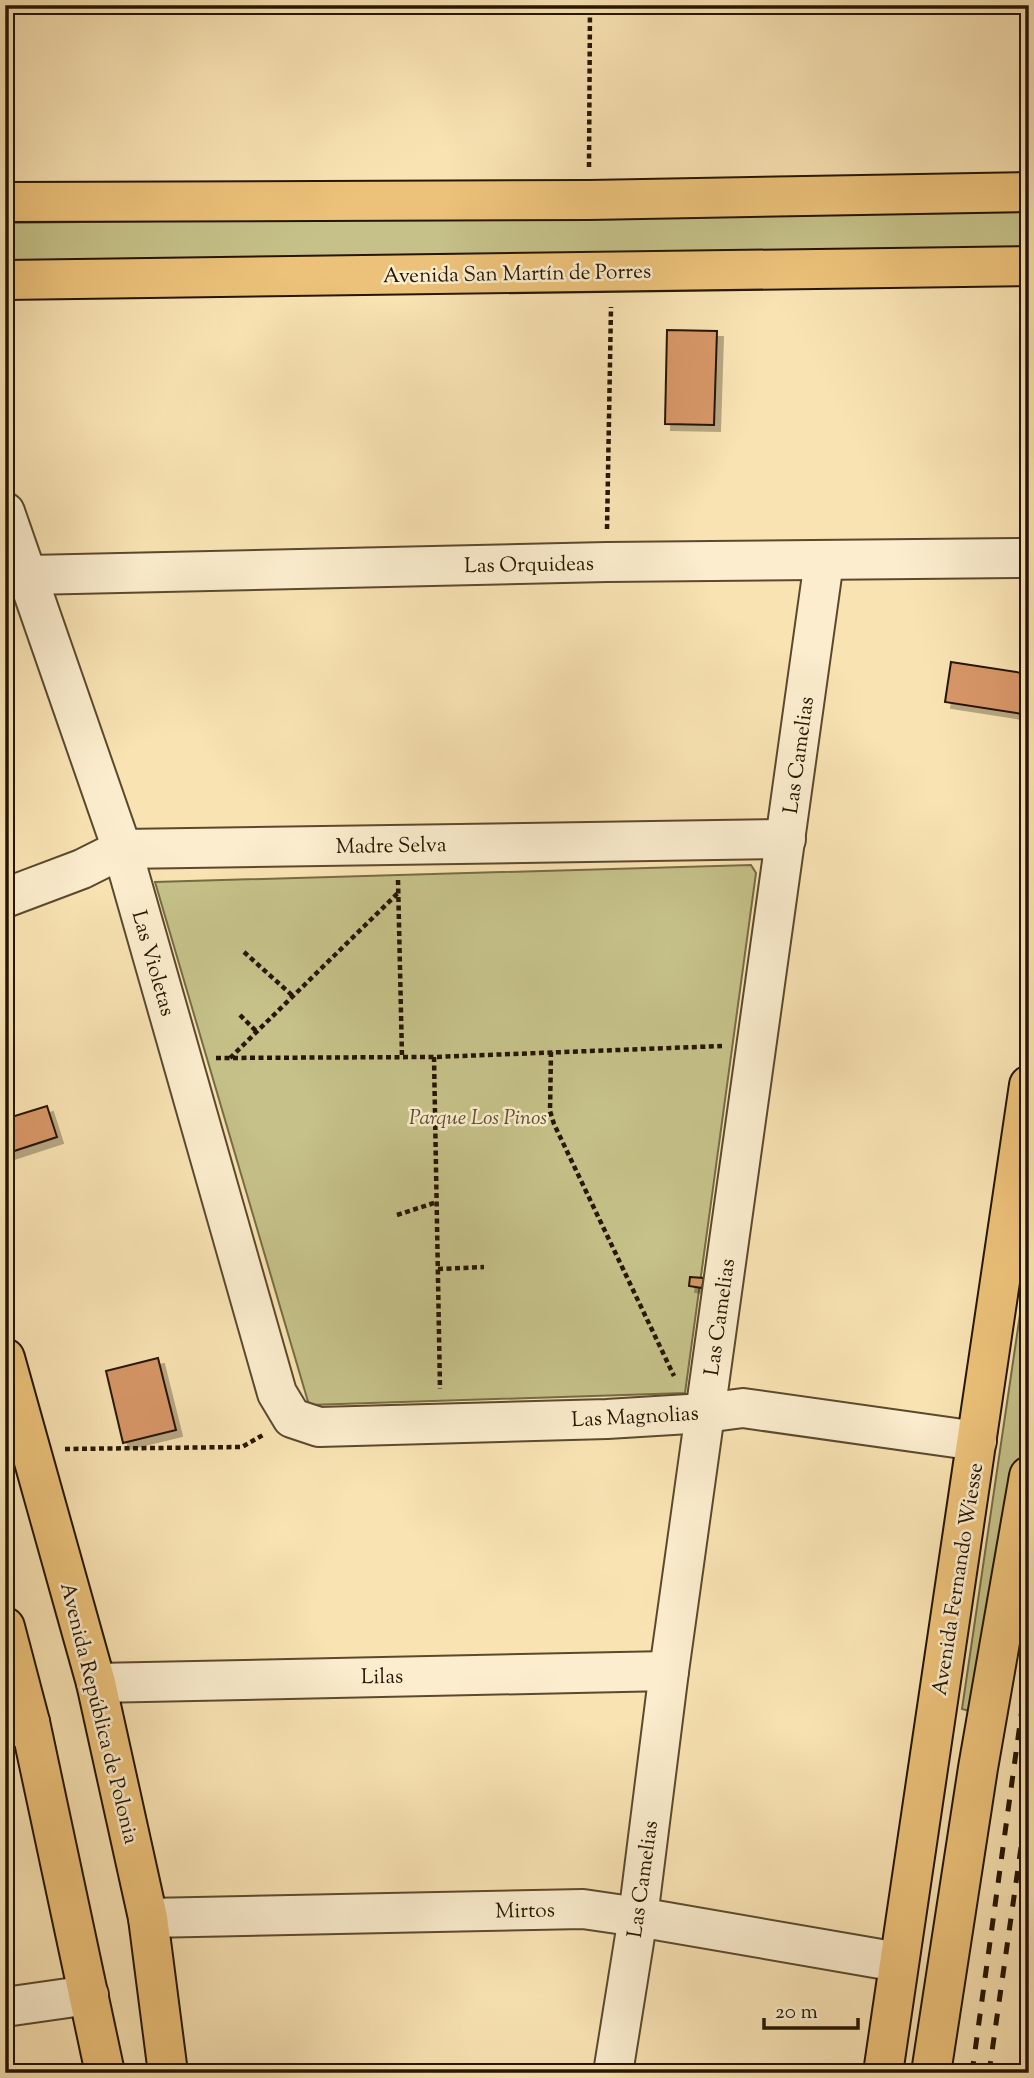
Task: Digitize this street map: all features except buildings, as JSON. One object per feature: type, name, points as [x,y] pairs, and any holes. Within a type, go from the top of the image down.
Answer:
[{"type":"main road","points":[[5,202],[589,200],[1029,192]]},
{"type":"main road","name":"Avenida San Martín de Porres","points":[[5,280],[1029,266]]},
{"type":"main road","name":"Avenida Fernando Wiesse","points":[[883,2073],[1029,1085]]},
{"type":"main road","name":"Avenida República de Polonia","points":[[5,1358],[96,1683],[148,1918],[168,2073]]},
{"type":"main road","points":[[931,2073],[978,1768],[1029,1476]]},
{"type":"main road","points":[[5,1627],[18,1726],[89,1995],[105,2073]]},
{"type":"street","name":"Las Violetas","points":[[5,512],[122,849],[277,1393],[292,1418]]},
{"type":"street","name":"Las Orquideas","points":[[29,575],[607,562],[1029,558]]},
{"type":"street","name":"Las Camelias","points":[[613,2073],[638,1917],[669,1671],[824,561]]},
{"type":"street","name":"Madre Selva","points":[[5,898],[82,869],[122,849],[786,839]]},
{"type":"street","name":"Las Magnolias","points":[[292,1418],[319,1427],[607,1419],[743,1408],[978,1441]]},
{"type":"street","name":"Lilas","points":[[96,1683],[669,1671]]},
{"type":"street","name":"Mirtos","points":[[148,1918],[583,1909],[898,1962]]},
{"type":"street","points":[[5,2007],[89,1995]]},
{"type":"path","points":[[589,200],[590,5]]},
{"type":"path","points":[[607,562],[611,272]]},
{"type":"path","points":[[402,1057],[398,878],[411,878]]},
{"type":"path","points":[[230,1058],[398,893]]},
{"type":"path","points":[[244,952],[294,997]]},
{"type":"path","points":[[240,1015],[257,1032]]},
{"type":"path","points":[[212,1059],[434,1058],[730,1046]]},
{"type":"path","points":[[551,1052],[550,1111],[554,1124],[675,1378]]},
{"type":"path","points":[[434,1058],[440,1399]]},
{"type":"path","points":[[397,1215],[437,1202]]},
{"type":"path","points":[[438,1269],[484,1266]]},
{"type":"path","points":[[32,1450],[242,1447],[292,1418]]},
{"type":"green space","points":[[1029,210],[1029,253],[5,266],[5,223]]},
{"type":"green space","name":"Parque Los Pinos","points":[[751,865],[756,873],[685,1393],[309,1405],[155,882]]},
{"type":"green space","points":[[1029,1253],[1029,1431],[993,1585],[977,1713],[962,1709]]},
{"type":"railway","points":[[972,2073],[1029,1658]]},
{"type":"railway","points":[[989,2073],[1029,1791]]}]
